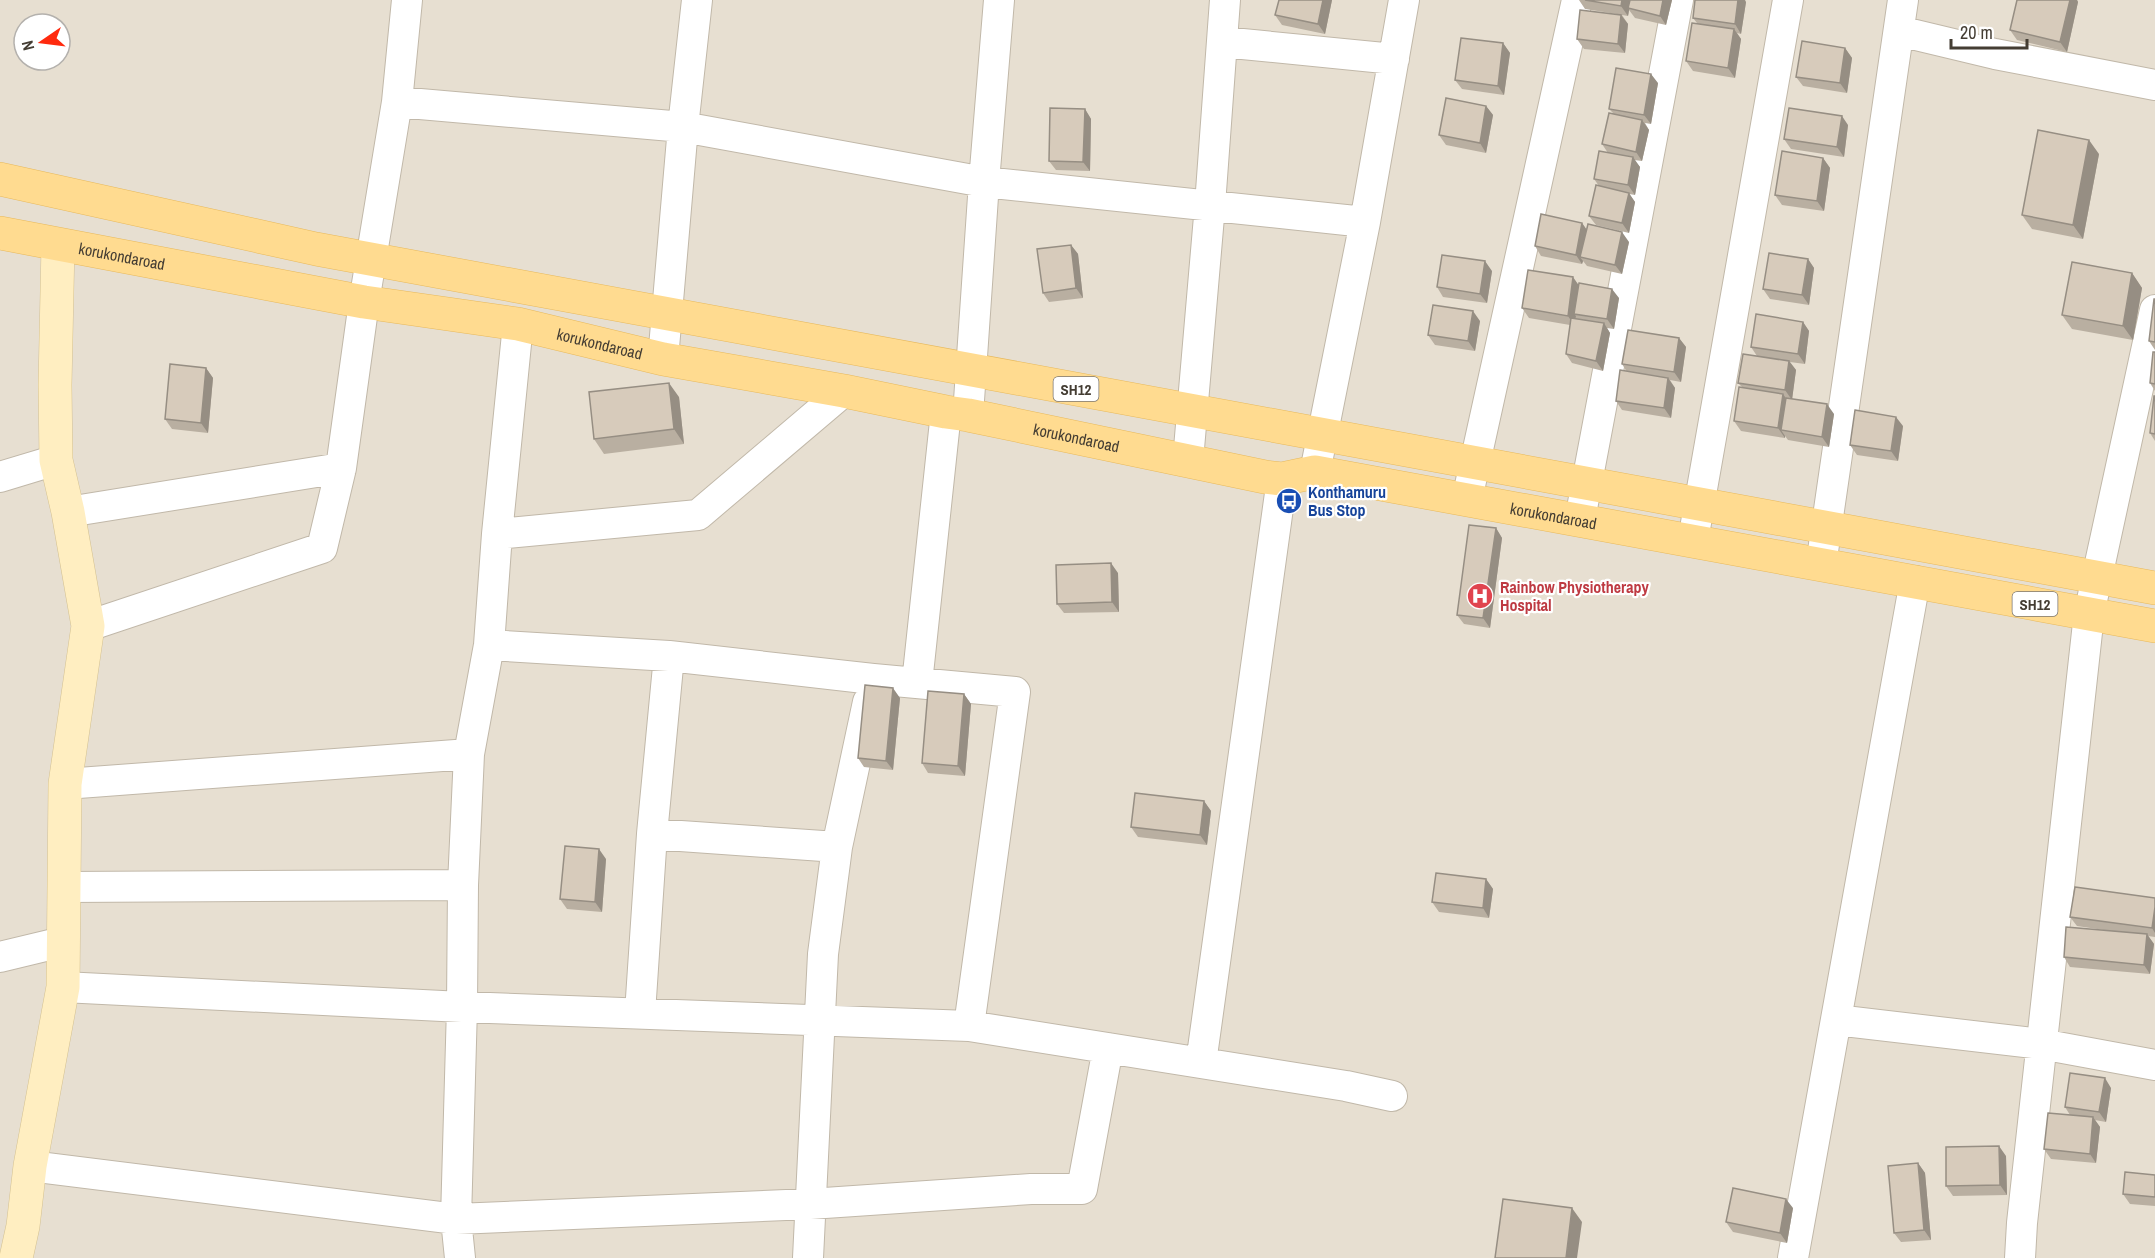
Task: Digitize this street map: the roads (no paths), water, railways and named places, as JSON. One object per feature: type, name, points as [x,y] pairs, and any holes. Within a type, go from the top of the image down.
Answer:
[{"type":"main road","name":"SH12","points":[[0,179],[316,249],[2155,588]]},
{"type":"main road","name":"korukondaroad","points":[[0,233],[364,302],[518,324],[663,358],[844,391],[1282,479],[1315,472],[2155,626]]},
{"type":"main road","points":[[16,1258],[12,1227],[30,1166],[63,987],[65,784],[88,626],[68,512],[56,460],[58,245]]},
{"type":"street","points":[[88,626],[322,548],[341,468],[364,302],[397,102],[406,0]]},
{"type":"street","points":[[663,358],[683,127],[697,0]]},
{"type":"street","points":[[917,683],[957,414],[971,370],[999,0]]},
{"type":"street","points":[[1188,460],[1225,0]]},
{"type":"street","points":[[1315,472],[1365,222],[1404,0]]},
{"type":"street","points":[[1467,499],[1577,0]]},
{"type":"street","points":[[1580,519],[1678,0]]},
{"type":"street","points":[[1693,540],[1788,0]]},
{"type":"street","points":[[1821,565],[1903,0]]},
{"type":"street","points":[[1899,31],[1995,54],[2155,85]]},
{"type":"street","points":[[1222,42],[1394,59]]},
{"type":"street","points":[[397,102],[683,127],[984,182],[1365,222]]},
{"type":"street","points":[[2020,1258],[2041,1044],[2089,614],[2155,310]]},
{"type":"street","points":[[460,1258],[456,1219],[463,885],[469,754],[489,645],[497,534],[518,324]]},
{"type":"street","points":[[497,534],[698,515],[844,391]]},
{"type":"street","points":[[0,477],[56,460]]},
{"type":"street","points":[[68,512],[341,468]]},
{"type":"street","points":[[1201,1063],[1282,479]]},
{"type":"street","points":[[1793,1258],[1915,581]]},
{"type":"street","points":[[489,645],[669,656],[1015,692],[969,1026]]},
{"type":"street","points":[[640,1013],[652,834],[669,656]]},
{"type":"street","points":[[808,1258],[823,954],[837,848],[873,679]]},
{"type":"street","points":[[65,784],[469,754]]},
{"type":"street","points":[[652,834],[837,848]]},
{"type":"street","points":[[64,887],[463,885]]},
{"type":"street","points":[[0,957],[62,942]]},
{"type":"street","points":[[63,987],[462,1007],[969,1026],[1346,1086],[1392,1096]]},
{"type":"street","points":[[1836,1020],[2041,1044],[2155,1065]]},
{"type":"street","points":[[30,1166],[456,1219],[810,1204],[1031,1189],[1082,1189],[1108,1047]]},
{"type":"place","name":"Konthamuru Bus Stop","points":[[1289,501]]},
{"type":"place","name":"Rainbow Physiotherapy Hospital","points":[[1480,596]]}]
